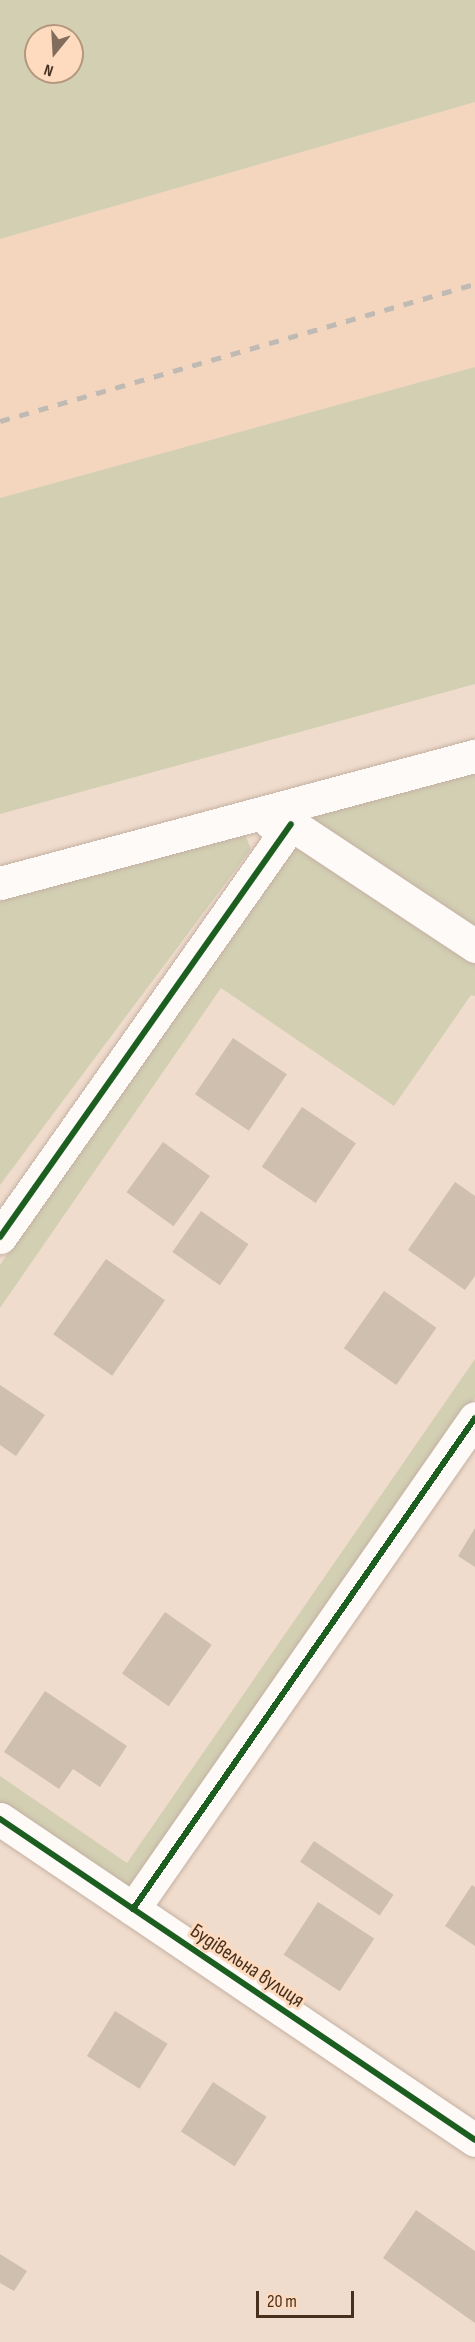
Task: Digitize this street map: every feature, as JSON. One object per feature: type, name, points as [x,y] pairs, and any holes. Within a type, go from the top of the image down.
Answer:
[{"type":"street","points":[[0,884],[250,820],[475,756]]},
{"type":"street","points":[[250,820],[291,824],[475,945]]},
{"type":"street","points":[[0,1238],[291,824]]},
{"type":"street","points":[[133,1909],[475,1418]]},
{"type":"street","name":"Будівельна вулиця","points":[[0,1819],[475,2140]]},
{"type":"shaded area","points":[[0,0],[475,0],[475,102],[0,239]]},
{"type":"shaded area","points":[[475,102],[475,367],[0,498],[0,239]]},
{"type":"shaded area","points":[[475,367],[475,684],[0,814],[0,498]]},
{"type":"shaded area","points":[[475,772],[475,933],[301,817]]},
{"type":"shaded area","points":[[243,830],[251,849],[0,1185],[0,897]]},
{"type":"shaded area","points":[[298,840],[475,957],[475,996],[471,995],[394,1106],[221,988],[0,1308],[0,1265]]},
{"type":"shaded area","points":[[475,1359],[475,1398],[131,1893],[0,1804],[0,1776],[127,1863]]},
{"type":"building","points":[[233,1038],[287,1074],[249,1131],[195,1094]]},
{"type":"building","points":[[302,1107],[356,1143],[316,1203],[262,1167]]},
{"type":"building","points":[[163,1142],[210,1176],[173,1226],[127,1192]]},
{"type":"building","points":[[455,1182],[475,1196],[475,1276],[465,1290],[408,1250]]},
{"type":"building","points":[[201,1211],[249,1244],[220,1285],[172,1252]]},
{"type":"building","points":[[106,1259],[165,1300],[112,1376],[53,1334]]},
{"type":"building","points":[[384,1291],[436,1328],[396,1385],[344,1348]]},
{"type":"building","points":[[0,1385],[45,1415],[16,1456],[0,1445]]},
{"type":"building","points":[[475,1528],[475,1567],[458,1556]]},
{"type":"building","points":[[165,1612],[212,1645],[169,1706],[122,1673]]},
{"type":"building","points":[[45,1691],[127,1746],[100,1787],[73,1769],[59,1789],[4,1752]]},
{"type":"building","points":[[314,1841],[394,1895],[380,1915],[300,1862]]},
{"type":"building","points":[[472,1885],[475,1887],[475,1946],[445,1926]]},
{"type":"building","points":[[318,1902],[374,1938],[340,1991],[284,1955]]},
{"type":"building","points":[[115,2011],[168,2044],[139,2089],[87,2056]]},
{"type":"building","points":[[213,2082],[267,2117],[235,2166],[181,2131]]},
{"type":"building","points":[[416,2210],[475,2251],[475,2323],[383,2258]]},
{"type":"building","points":[[0,2254],[27,2271],[14,2291],[0,2283]]},
{"type":"railway","points":[[0,421],[475,284]]},
{"type":"cycle path","points":[[0,1237],[291,824]]},
{"type":"cycle path","points":[[133,1909],[475,1418]]},
{"type":"cycle path","points":[[0,1819],[475,2140]]}]
